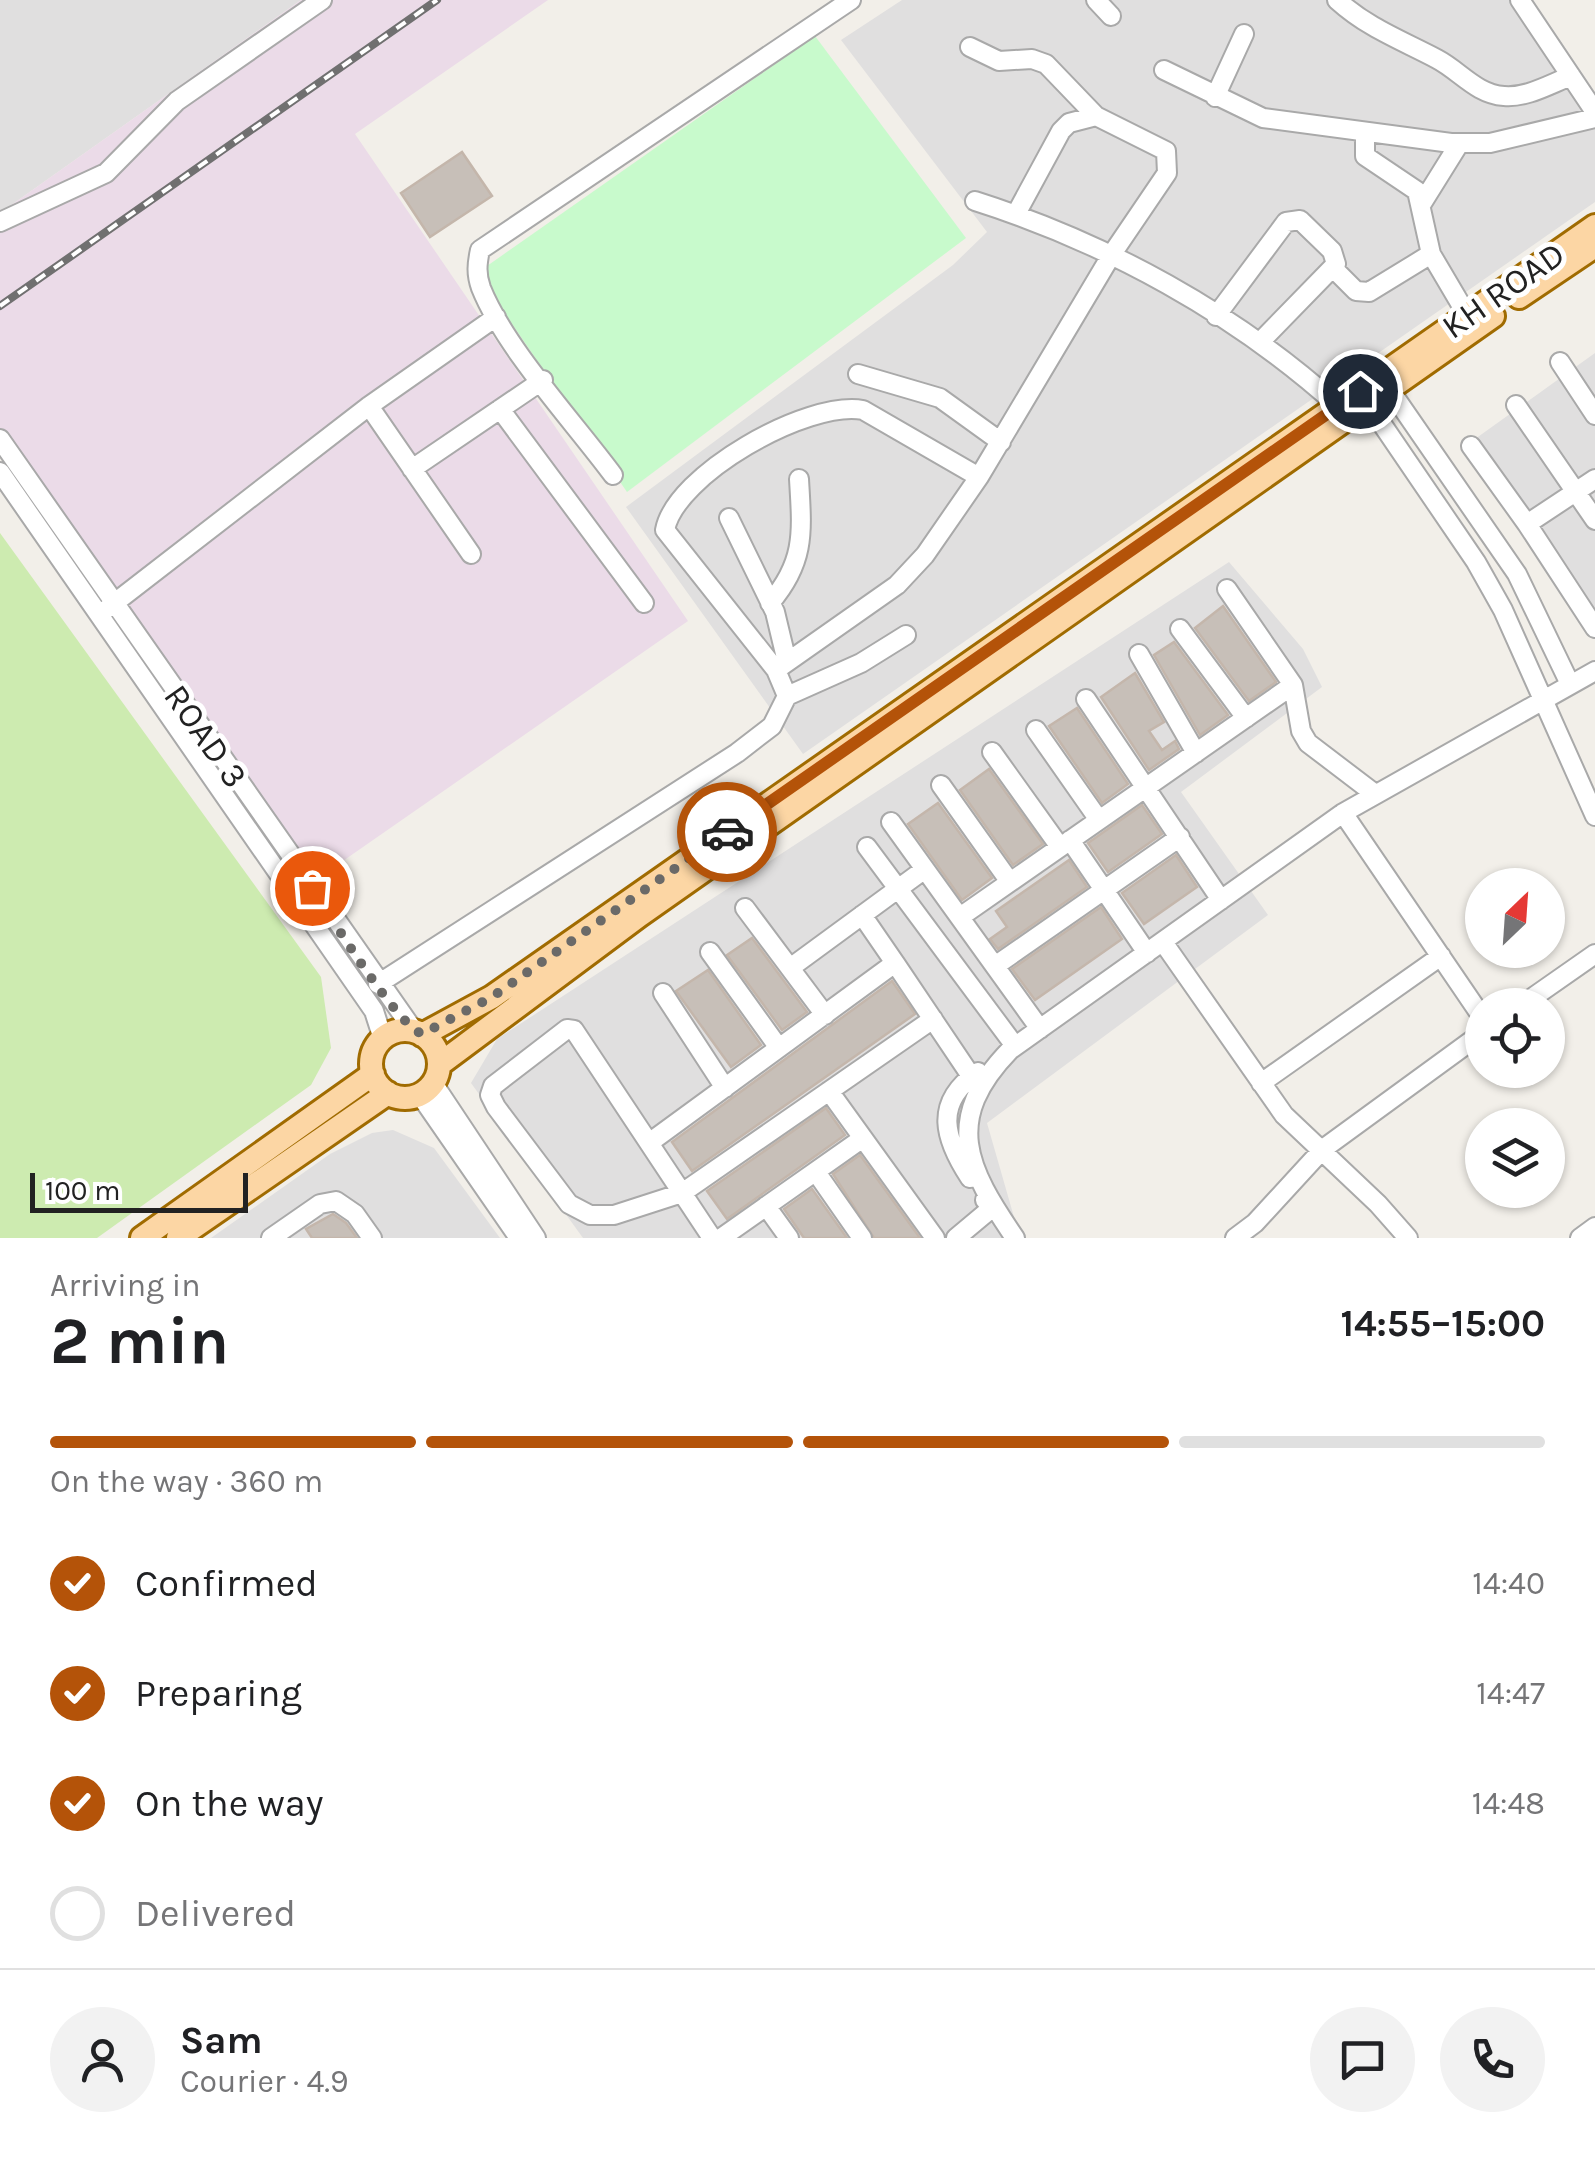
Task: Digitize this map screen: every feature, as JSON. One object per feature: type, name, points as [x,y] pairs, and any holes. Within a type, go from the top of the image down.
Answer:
[{"type":"main road","name":"KH ROAD","points":[[431,1081],[640,914],[1364,398],[1467,315],[1595,226]]},
{"type":"main road","name":"KH ROAD","points":[[418,1033],[492,997],[1338,406],[1390,390],[1595,246]]},
{"type":"main road","points":[[396,1031],[418,1033],[438,1052],[431,1081],[398,1097],[388,1093],[373,1074],[372,1055],[383,1039],[396,1031]]},
{"type":"main road","points":[[142,1238],[373,1074]]},
{"type":"main road","points":[[178,1238],[388,1093]]},
{"type":"street","points":[[0,222],[106,173],[177,101],[322,0]]},
{"type":"street","points":[[614,475],[496,317],[476,266],[480,250],[496,234],[851,0]]},
{"type":"street","points":[[1096,0],[1111,16]]},
{"type":"street","points":[[1337,0],[1374,30],[1438,59],[1469,82],[1498,95],[1524,94],[1571,76]]},
{"type":"street","points":[[1164,70],[1262,118],[1459,144],[1490,143],[1595,115],[1520,0]]},
{"type":"street","points":[[1214,97],[1244,34]]},
{"type":"street","points":[[782,666],[897,585],[925,556],[979,478],[1112,254],[1167,173],[1166,152],[1096,116],[1046,64],[1032,59],[999,61],[970,47]]},
{"type":"street","points":[[1016,214],[1061,131],[1069,123],[1096,116]]},
{"type":"street","points":[[1365,132],[1365,156],[1412,184],[1421,205],[1431,254],[1467,315]]},
{"type":"street","points":[[1421,205],[1459,144]]},
{"type":"street","points":[[975,201],[1112,254],[1260,342],[1338,406]]},
{"type":"street","points":[[1216,316],[1290,219],[1300,220],[1332,251],[1333,268],[1356,291],[1369,292],[1431,254]]},
{"type":"street","points":[[1260,342],[1333,268]]},
{"type":"street","points":[[106,608],[370,406],[496,317]]},
{"type":"street","points":[[1560,362],[1595,415]]},
{"type":"street","points":[[858,374],[940,398],[1001,442]]},
{"type":"street","points":[[412,469],[542,380]]},
{"type":"street","points":[[1390,390],[1517,574],[1570,684]]},
{"type":"street","points":[[1364,398],[1476,562],[1503,610],[1595,816]]},
{"type":"street","points":[[1516,405],[1595,520]]},
{"type":"street","points":[[370,406],[471,554]]},
{"type":"street","points":[[500,408],[644,603]]},
{"type":"street","points":[[782,666],[674,546],[665,530],[668,512],[681,496],[759,437],[812,417],[851,408],[863,410],[979,478]]},
{"type":"street","name":"ROAD 3","points":[[0,440],[106,608],[374,1010],[383,1039]]},
{"type":"street","points":[[1471,446],[1589,609],[1595,628]]},
{"type":"street","name":"ROAD 3","points":[[0,472],[106,608],[378,984],[418,1033]]},
{"type":"street","points":[[770,602],[792,578],[800,555],[798,478]]},
{"type":"street","points":[[1527,524],[1595,478]]},
{"type":"street","points":[[378,984],[737,754],[772,726],[787,696],[770,602],[729,518]]},
{"type":"street","points":[[1227,588],[1293,685],[1308,743],[1375,794]]},
{"type":"street","points":[[1180,629],[1246,718]]},
{"type":"street","points":[[787,696],[861,664],[906,635]]},
{"type":"street","points":[[1139,654],[1196,753]]},
{"type":"street","points":[[1015,1238],[973,1183],[947,1138],[949,1110],[971,1076],[1343,812],[1595,671]]},
{"type":"street","points":[[960,917],[1293,685]]},
{"type":"street","points":[[1086,699],[1221,900]]},
{"type":"street","points":[[1036,730],[1099,820]]},
{"type":"street","points":[[992,752],[1104,890],[1147,953]]},
{"type":"street","points":[[941,786],[1010,882]]},
{"type":"street","points":[[1343,812],[1465,993]]},
{"type":"street","points":[[892,822],[1040,1028]]},
{"type":"street","points":[[995,966],[1180,836]]},
{"type":"street","points":[[867,847],[1012,1048]]},
{"type":"street","points":[[790,968],[925,869]]},
{"type":"street","points":[[745,908],[825,1015]]},
{"type":"street","points":[[862,915],[971,1076]]},
{"type":"street","points":[[1162,942],[1284,1114],[1408,1238]]},
{"type":"street","points":[[710,952],[779,1048]]},
{"type":"street","points":[[1546,988],[1595,954]]},
{"type":"street","points":[[1262,1083],[1440,956]]},
{"type":"street","points":[[649,1143],[895,964]]},
{"type":"street","points":[[663,993],[725,1088]]},
{"type":"street","points":[[712,1238],[682,1194],[649,1143],[571,1028],[500,1079],[490,1094],[568,1204],[590,1215],[614,1216],[682,1194],[933,1020]]},
{"type":"street","points":[[1235,1238],[1256,1224],[1322,1150],[1465,1045]]},
{"type":"street","points":[[993,1207],[972,1171],[970,1121],[992,1069],[1012,1048]]},
{"type":"street","points":[[431,1081],[518,1238]]},
{"type":"street","points":[[431,1081],[536,1238]]},
{"type":"street","points":[[829,1091],[935,1238]]},
{"type":"street","points":[[721,1238],[863,1138]]},
{"type":"street","points":[[816,1172],[862,1238]]},
{"type":"street","points":[[271,1238],[296,1231],[320,1204],[336,1201],[356,1214],[372,1238]]},
{"type":"street","points":[[766,1206],[789,1238]]},
{"type":"street","points":[[956,1238],[993,1207]]},
{"type":"street","points":[[1580,1238],[1595,1227]]},
{"type":"shaded area","points":[[0,0],[301,0],[0,213]]},
{"type":"shaded area","points":[[301,0],[548,0],[355,134],[688,621],[317,879],[0,428],[0,213]]},
{"type":"shaded area","points":[[902,0],[1533,0],[1595,92],[1595,202],[803,754],[626,507],[953,265],[987,232],[841,40]]},
{"type":"shaded area","points":[[1595,353],[1595,613],[1475,439]]},
{"type":"shaded area","points":[[1229,562],[1303,649],[1322,687],[1181,792],[1268,915],[987,1123],[1020,1238],[583,1238],[471,1083],[497,1039]]},
{"type":"shaded area","points":[[393,1130],[434,1148],[500,1238],[211,1238],[330,1154],[372,1133]]},
{"type":"green space","points":[[815,36],[966,238],[627,492],[477,273]]},
{"type":"green space","points":[[0,533],[321,977],[331,1048],[311,1085],[97,1238],[0,1238]]},
{"type":"building","points":[[462,152],[492,196],[430,237],[401,193]]},
{"type":"building","points":[[1223,606],[1276,682],[1249,701],[1195,628]]},
{"type":"building","points":[[1174,642],[1228,715],[1200,735],[1154,655]]},
{"type":"building","points":[[1135,673],[1164,722],[1149,731],[1162,750],[1175,741],[1179,749],[1149,770],[1101,697]]},
{"type":"building","points":[[1077,708],[1128,784],[1102,803],[1049,726]]},
{"type":"building","points":[[989,769],[1043,844],[1013,865],[960,790]]},
{"type":"building","points":[[938,803],[992,878],[962,900],[908,824]]},
{"type":"building","points":[[1142,805],[1162,834],[1108,872],[1088,843]]},
{"type":"building","points":[[1176,855],[1197,887],[1144,924],[1122,893]]},
{"type":"building","points":[[1069,860],[1087,887],[998,949],[990,939],[1007,927],[996,911]]},
{"type":"building","points":[[1101,907],[1122,939],[1035,1000],[1012,969]]},
{"type":"building","points":[[752,938],[807,1012],[782,1030],[727,955]]},
{"type":"building","points":[[708,970],[761,1045],[731,1067],[676,991]]},
{"type":"building","points":[[892,981],[915,1014],[692,1171],[672,1142]]},
{"type":"building","points":[[826,1108],[845,1135],[727,1219],[707,1191]]},
{"type":"building","points":[[860,1155],[920,1238],[874,1238],[833,1174]]},
{"type":"building","points":[[812,1189],[847,1238],[804,1238],[784,1209]]},
{"type":"building","points":[[333,1214],[357,1238],[312,1238],[306,1229]]},
{"type":"railway","points":[[0,306],[437,0]]},
{"type":"way so far","points":[[312,888],[388,998],[414,1031],[422,1034],[492,997],[727,832]]},
{"type":"route","points":[[727,832],[1360,391]]}]
